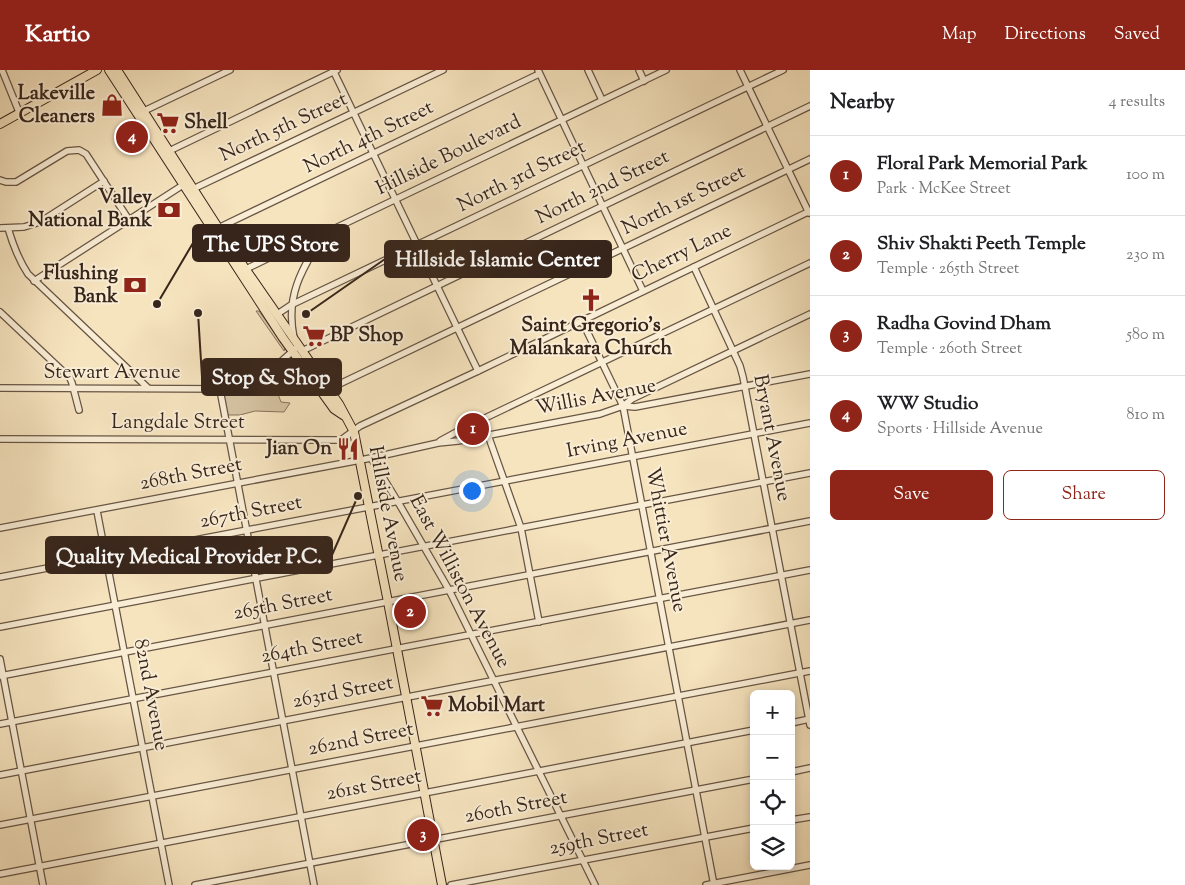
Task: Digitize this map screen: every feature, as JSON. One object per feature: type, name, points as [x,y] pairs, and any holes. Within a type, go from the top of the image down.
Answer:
[{"type":"main road","points":[[0,124],[97,70]]},
{"type":"main road","name":"Hillside Avenue","points":[[109,70],[194,189],[216,229],[297,348],[339,404],[354,432],[442,885]]},
{"type":"main road","name":"Hillside Avenue","points":[[117,70],[144,111],[183,185],[246,269],[334,409],[344,416]]},
{"type":"street","points":[[2,70],[19,112]]},
{"type":"street","points":[[144,111],[230,70]]},
{"type":"street","points":[[166,152],[335,70],[373,154],[478,371]]},
{"type":"street","name":"North 5th Street","points":[[194,189],[443,70]]},
{"type":"street","points":[[588,70],[602,100]]},
{"type":"street","points":[[639,70],[644,81]]},
{"type":"street","name":"Hillside Boulevard","points":[[246,269],[666,70]]},
{"type":"street","points":[[740,70],[809,213]]},
{"type":"street","name":"North 3rd Street","points":[[276,315],[291,305],[783,70]]},
{"type":"street","points":[[538,72],[643,291]]},
{"type":"street","name":"North 4th Street","points":[[216,229],[538,72]]},
{"type":"street","name":"North 2nd Street","points":[[297,348],[437,286],[810,106]]},
{"type":"street","points":[[0,180],[12,183],[22,180],[67,151],[79,150],[86,154],[129,220]]},
{"type":"street","name":"North 1st Street","points":[[329,390],[810,159]]},
{"type":"street","points":[[0,228],[24,227],[40,222],[104,181]]},
{"type":"street","points":[[34,281],[183,185]]},
{"type":"street","name":"Cherry Lane","points":[[354,432],[360,426],[809,213]]},
{"type":"street","points":[[8,228],[18,259],[34,281],[148,388]]},
{"type":"street","points":[[297,348],[291,305],[302,269],[323,234]]},
{"type":"street","points":[[438,443],[462,429],[810,263]]},
{"type":"street","name":"Bryant Avenue","points":[[694,267],[740,366],[810,721]]},
{"type":"street","points":[[0,312],[70,378],[78,410]]},
{"type":"street","points":[[623,406],[632,399],[810,314]]},
{"type":"street","name":"Whittier Avenue","points":[[582,321],[623,406],[714,884]]},
{"type":"street","name":"Stewart Avenue","points":[[2,388],[220,390],[243,388],[257,383],[297,348]]},
{"type":"street","name":"Willis Avenue","points":[[389,454],[438,443],[600,414],[623,406],[635,407],[810,374]]},
{"type":"street","points":[[0,380],[2,388]]},
{"type":"street","points":[[220,390],[314,885]]},
{"type":"street","name":"Irving Avenue","points":[[449,492],[810,423]]},
{"type":"street","name":"Langdale Street","points":[[0,439],[341,440],[354,432]]},
{"type":"street","points":[[488,435],[521,528],[539,622]]},
{"type":"street","name":"268th Street","points":[[0,528],[389,454]]},
{"type":"street","name":"East Williston Avenue","points":[[371,458],[449,590],[595,885]]},
{"type":"street","points":[[0,627],[810,473]]},
{"type":"street","name":"267th Street","points":[[0,577],[449,492]]},
{"type":"street","name":"82nd Avenue","points":[[97,511],[169,885]]},
{"type":"street","name":"265th Street","points":[[2,675],[810,521]]},
{"type":"street","name":"264th Street","points":[[0,724],[810,570]]},
{"type":"street","name":"263rd Street","points":[[0,775],[810,620]]},
{"type":"street","points":[[0,659],[43,885]]},
{"type":"street","name":"262nd Street","points":[[0,825],[810,671]]},
{"type":"street","points":[[795,723],[810,721]]},
{"type":"street","name":"261st Street","points":[[0,874],[750,731]]},
{"type":"street","points":[[795,771],[810,768]]},
{"type":"street","name":"260th Street","points":[[195,885],[750,780]]},
{"type":"street","points":[[795,819],[810,817]]},
{"type":"street","name":"259th Street","points":[[451,885],[750,829]]},
{"type":"street","points":[[706,885],[810,865]]},
{"type":"shaded area","points":[[256,311],[259,311],[285,348],[284,351]]},
{"type":"shaded area","points":[[264,380],[278,394],[281,402],[290,403],[284,412],[255,411],[240,415],[227,415],[223,392],[245,390]]},
{"type":"shaded area","points":[[477,423],[482,435],[448,440]]},
{"type":"place","name":"Lakeville Cleaners","points":[[112,105]]},
{"type":"place","name":"Shell","points":[[168,123]]},
{"type":"place","name":"WW Studio","points":[[132,137]]},
{"type":"place","name":"Valley National Bank","points":[[169,210]]},
{"type":"place","name":"Flushing Bank","points":[[135,285]]},
{"type":"place","name":"Saint Gregorio's Malankara Church","points":[[591,300]]},
{"type":"place","name":"The UPS Store","points":[[157,304]]},
{"type":"place","name":"Stop & Shop","points":[[198,313]]},
{"type":"place","name":"Hillside Islamic Center","points":[[306,314]]},
{"type":"place","name":"BP Shop","points":[[314,336]]},
{"type":"place","name":"Floral Park Memorial Park","points":[[473,429]]},
{"type":"place","name":"Jian On","points":[[348,449]]},
{"type":"place","name":"Quality Medical Provider P.C.","points":[[358,496]]},
{"type":"place","name":"Shiv Shakti Peeth Temple","points":[[410,612]]},
{"type":"place","name":"Mobil Mart","points":[[432,706]]},
{"type":"place","name":"Radha Govind Dham","points":[[423,835]]}]
